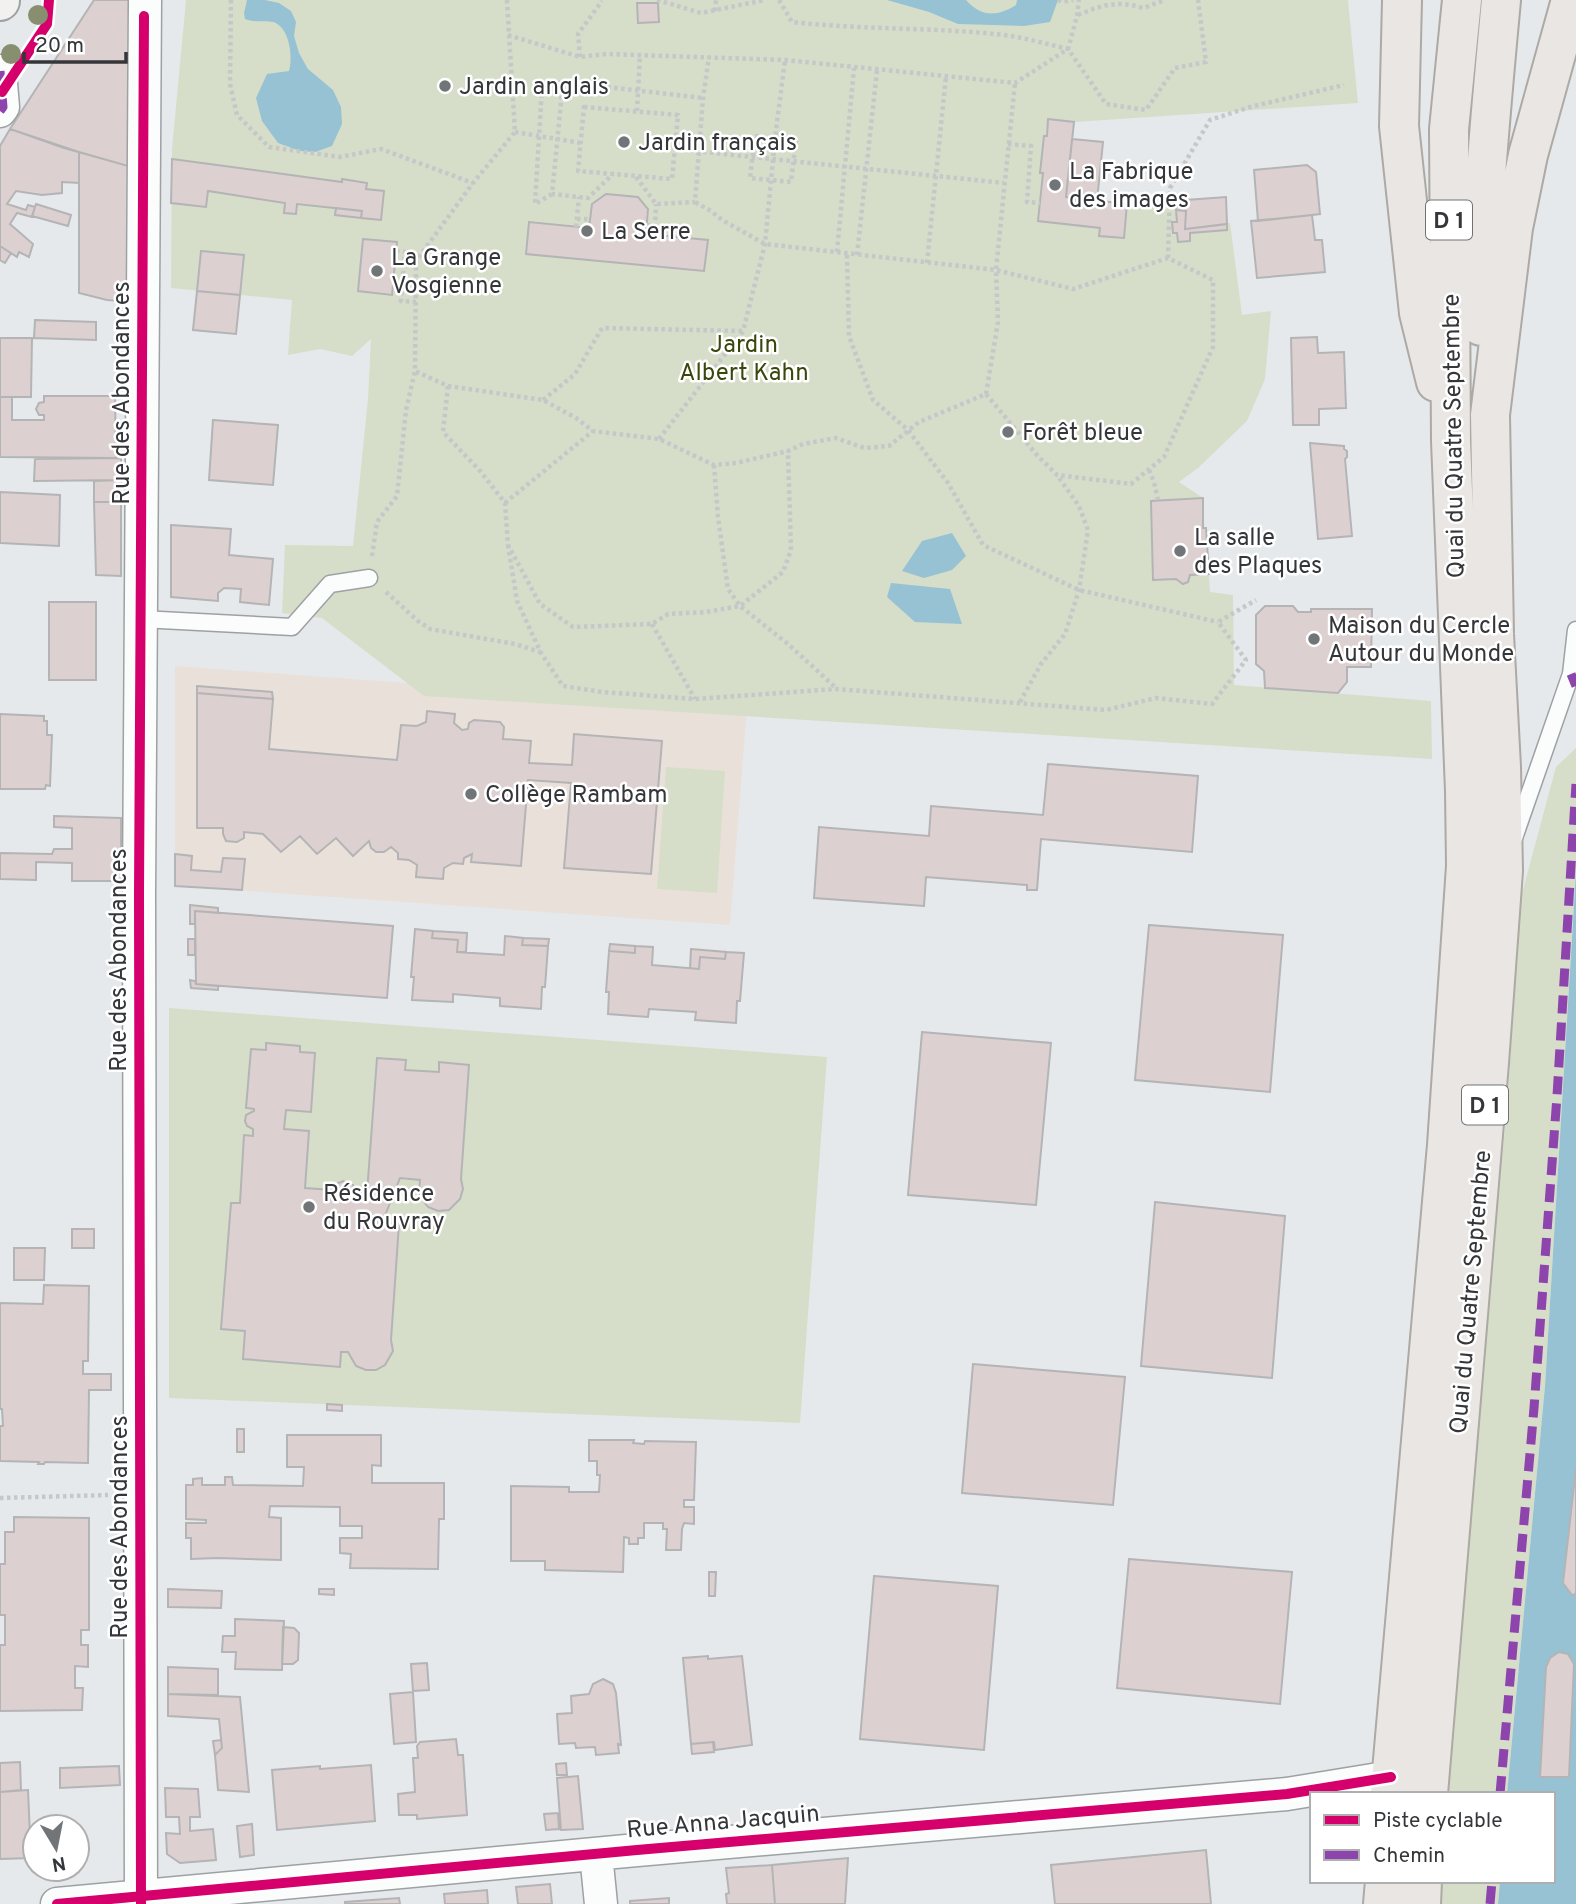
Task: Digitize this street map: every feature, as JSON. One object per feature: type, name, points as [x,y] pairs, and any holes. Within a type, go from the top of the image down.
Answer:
[{"type":"main road","points":[[1402,0],[1399,126],[1419,313],[1451,441]]},
{"type":"main road","name":"Quai du Quatre Septembre","points":[[1391,1785],[1447,1145],[1466,866],[1451,441],[1449,129],[1461,0]]},
{"type":"main road","points":[[1490,415],[1481,345],[1480,275],[1501,0]]},
{"type":"main road","name":"Quai du Quatre Septembre","points":[[1428,1792],[1503,871],[1494,634],[1490,415],[1513,228],[1528,155],[1571,0]]},
{"type":"main road","points":[[1389,1895],[1417,1883]]},
{"type":"street","name":"Rue des Abondances","points":[[141,1900],[139,894],[145,0]]},
{"type":"street","points":[[0,71],[0,111]]},
{"type":"street","name":"Rue Anna Jacquin","points":[[1349,1792],[1391,1785]]},
{"type":"street","name":"Rue Anna Jacquin","points":[[57,1904],[141,1900],[596,1854],[1300,1800]]},
{"type":"street","points":[[596,1854],[601,1904]]},
{"type":"lane","points":[[141,619],[292,627],[330,584],[369,578]]},
{"type":"lane","points":[[1503,871],[1571,674],[1576,630]]},
{"type":"path","points":[[231,0],[230,84],[237,115],[269,147],[340,157],[381,149],[473,183]]},
{"type":"path","points":[[507,0],[515,132],[473,183],[416,261],[415,371],[406,410],[397,496],[377,522],[369,578],[430,629],[515,644],[541,653]]},
{"type":"path","points":[[580,57],[578,34],[601,1],[612,0]]},
{"type":"path","points":[[657,0],[701,13],[765,0]]},
{"type":"path","points":[[715,11],[716,0]]},
{"type":"path","points":[[779,0],[792,22],[831,27],[1007,35],[1068,49],[1106,104],[1146,110],[1175,68],[1206,62],[1198,0]]},
{"type":"path","points":[[508,34],[580,57],[606,54],[785,60],[1015,83],[1068,49],[1077,16],[1076,0],[1060,1]]},
{"type":"path","points":[[1077,16],[1112,1],[1130,2],[1143,8],[1165,0]]},
{"type":"path","points":[[637,111],[640,55]]},
{"type":"path","points":[[695,202],[709,57]]},
{"type":"path","points":[[659,439],[743,331],[765,244],[785,60]]},
{"type":"path","points":[[837,252],[854,68]]},
{"type":"path","points":[[857,256],[877,70]]},
{"type":"path","points":[[927,263],[946,76]]},
{"type":"path","points":[[612,174],[588,198],[552,194],[535,204],[541,87],[563,82],[703,98]]},
{"type":"path","points":[[552,194],[563,82]]},
{"type":"path","points":[[1015,83],[996,270],[998,322],[986,394],[1057,475],[1079,506],[1088,530],[1079,590],[1066,634],[1041,664],[1020,702]]},
{"type":"path","points":[[1168,258],[1170,188],[1210,120],[1250,107],[1343,85]]},
{"type":"path","points":[[584,107],[678,114],[672,179],[578,171],[581,143],[584,107]]},
{"type":"path","points":[[515,132],[581,143]]},
{"type":"path","points":[[755,136],[796,141],[791,182],[750,178],[752,157],[755,136]]},
{"type":"path","points":[[1008,144],[1031,146],[1027,202],[1040,203]]},
{"type":"path","points":[[675,149],[1004,183]]},
{"type":"path","points":[[636,176],[656,204],[655,226],[647,225]]},
{"type":"path","points":[[576,227],[579,197]]},
{"type":"path","points":[[656,204],[695,202],[765,244],[996,270],[1073,289],[1168,258],[1213,280],[1213,347],[1164,457],[1131,484],[1057,475]]},
{"type":"path","points":[[577,219],[590,219]]},
{"type":"path","points":[[396,251],[405,252],[401,301],[416,302]]},
{"type":"path","points":[[448,386],[443,432],[481,472],[505,503],[508,545],[517,601],[541,653],[563,686],[602,692],[695,699],[836,689],[1106,710],[1156,698],[1212,705],[1246,660],[1218,622],[1079,590],[983,545],[948,483],[908,430],[873,400],[849,336],[847,254]]},
{"type":"path","points":[[543,400],[575,374],[602,328],[743,331]]},
{"type":"path","points":[[415,371],[448,386],[543,400],[593,431],[659,439],[714,465],[736,463],[789,451],[803,444],[836,438],[864,449],[889,446],[919,422],[986,394]]},
{"type":"path","points":[[505,503],[593,431]]},
{"type":"path","points":[[508,545],[540,604],[573,627],[652,624],[668,614],[706,612],[740,606],[783,572],[791,550],[789,451]]},
{"type":"path","points":[[714,465],[728,589],[740,606],[788,644],[836,689]]},
{"type":"path","points":[[1149,470],[1158,500]]},
{"type":"path","points":[[1218,622],[1256,600]]},
{"type":"path","points":[[652,624],[695,699]]},
{"type":"path","points":[[0,1499],[140,1494]]},
{"type":"shaded area","points":[[175,666],[747,708],[730,925],[175,886]]},
{"type":"green space","name":"Jardin Albert Kahn","points":[[186,0],[1348,0],[1358,103],[1075,122],[1072,139],[1097,201],[1186,211],[1185,228],[1230,223],[1242,315],[1271,311],[1265,379],[1247,421],[1198,468],[1179,482],[1203,498],[1203,528],[1206,528],[1210,592],[1233,595],[1234,685],[1431,701],[1432,759],[424,696],[322,618],[282,613],[285,545],[353,546],[368,399],[371,339],[352,356],[320,349],[288,355],[292,300],[171,288],[172,149]]},
{"type":"green space","points":[[1576,748],[1576,871],[1545,1386],[1507,1792],[1446,1792],[1483,1346],[1507,1108],[1520,901],[1556,767]]},
{"type":"green space","points":[[666,767],[725,771],[717,893],[657,889]]},
{"type":"green space","name":"Résidence du Rouvray","points":[[169,1008],[827,1057],[800,1423],[169,1398]]},
{"type":"green space","points":[[1441,1883],[1500,1883],[1498,1904],[1440,1904]]},
{"type":"water","points":[[247,0],[279,3],[291,11],[296,22],[294,36],[299,53],[308,69],[333,90],[341,107],[342,124],[332,146],[315,152],[300,151],[278,143],[262,121],[256,98],[267,74],[289,71],[291,58],[287,36],[279,25],[245,19]]},
{"type":"water","points":[[887,0],[966,0],[977,10],[996,13],[1016,5],[1017,0],[1058,0],[1050,22],[1024,26],[958,24]]},
{"type":"water","points":[[952,533],[966,556],[952,570],[924,578],[902,571],[922,541]]},
{"type":"water","points":[[891,583],[950,589],[962,624],[915,622],[887,597]]},
{"type":"water","points":[[1576,871],[1576,1904],[1498,1904],[1500,1883],[1555,1883],[1555,1792],[1507,1792],[1545,1386]]},
{"type":"building","points":[[94,0],[130,0],[135,168],[10,129]]},
{"type":"building","points":[[637,3],[658,3],[659,22],[638,23]]},
{"type":"building","name":"La Fabrique des images","points":[[1048,119],[1074,122],[1066,197],[1127,204],[1124,238],[1099,236],[1100,228],[1038,221],[1043,173],[1040,173]]},
{"type":"building","points":[[10,129],[79,152],[79,183],[62,182],[62,193],[42,195],[16,191],[7,204],[26,210],[28,205],[35,207],[32,217],[17,213],[10,224],[33,244],[29,257],[19,252],[17,257],[0,246],[0,146]]},
{"type":"building","points":[[1072,139],[1103,142],[1097,201],[1066,197]]},
{"type":"building","points":[[79,152],[135,168],[137,298],[107,300],[79,293]]},
{"type":"building","points":[[172,159],[367,183],[366,189],[384,191],[381,220],[361,218],[362,211],[297,204],[296,214],[284,213],[285,203],[208,191],[206,207],[171,203]]},
{"type":"building","points":[[1307,165],[1316,172],[1320,214],[1258,221],[1254,170]]},
{"type":"building","name":"La Serre","points":[[606,194],[638,197],[648,209],[646,234],[708,240],[704,271],[526,254],[529,222],[589,228],[592,204]]},
{"type":"building","points":[[1226,197],[1227,224],[1185,229],[1186,211],[1176,210],[1176,207],[1186,206],[1186,200]]},
{"type":"building","points":[[36,204],[71,215],[68,226],[32,216]]},
{"type":"building","points":[[336,208],[362,211],[361,218],[335,215]]},
{"type":"building","points":[[1176,210],[1186,211],[1185,229],[1227,224],[1227,230],[1190,233],[1190,241],[1178,242],[1177,233],[1173,233],[1172,222],[1177,222]]},
{"type":"building","points":[[1312,215],[1315,240],[1322,240],[1325,272],[1257,278],[1251,221]]},
{"type":"building","name":"La Grange Vosgienne","points":[[363,239],[397,242],[392,295],[358,291]]},
{"type":"building","points":[[0,246],[11,253],[5,263],[0,260]]},
{"type":"building","points":[[201,251],[244,255],[240,295],[197,291]]},
{"type":"building","points":[[197,291],[240,295],[236,334],[193,330]]},
{"type":"building","points":[[35,320],[96,322],[96,340],[34,338]]},
{"type":"building","points":[[1317,337],[1318,353],[1344,352],[1346,408],[1319,409],[1319,425],[1293,425],[1291,338]]},
{"type":"building","points":[[0,338],[32,338],[31,397],[0,397]]},
{"type":"building","points":[[44,396],[115,396],[116,458],[0,457],[0,397],[12,397],[12,420],[44,420],[44,415],[39,415],[36,409],[39,403],[44,402]]},
{"type":"building","points":[[213,420],[278,425],[273,485],[209,480]]},
{"type":"building","points":[[1310,443],[1344,446],[1347,451],[1345,459],[1352,536],[1318,539]]},
{"type":"building","points":[[121,458],[121,480],[34,481],[35,459]]},
{"type":"building","points":[[121,480],[121,502],[94,502],[94,481]]},
{"type":"building","points":[[0,492],[60,495],[59,546],[0,543]]},
{"type":"building","name":"La salle des Plaques","points":[[1203,498],[1203,528],[1206,528],[1209,574],[1190,575],[1188,582],[1183,584],[1176,579],[1153,580],[1151,501]]},
{"type":"building","points":[[94,502],[121,502],[121,576],[96,575]]},
{"type":"building","points":[[171,525],[231,529],[229,555],[273,559],[269,605],[240,602],[241,589],[224,588],[218,593],[218,601],[171,597]]},
{"type":"building","points":[[49,602],[96,602],[96,680],[49,680]]},
{"type":"building","name":"Maison du Cercle Autour du Monde","points":[[1265,606],[1293,606],[1298,612],[1311,612],[1311,609],[1372,609],[1371,667],[1347,667],[1347,682],[1338,693],[1265,688],[1264,671],[1256,664],[1256,615]]},
{"type":"building","points":[[197,686],[272,692],[273,699],[197,693]]},
{"type":"building","points":[[197,693],[273,699],[269,749],[397,760],[401,725],[417,726],[426,722],[427,711],[455,714],[454,723],[462,730],[468,729],[469,723],[474,720],[500,722],[504,727],[503,739],[531,741],[529,763],[572,765],[574,734],[662,741],[651,874],[564,868],[571,783],[528,780],[521,866],[471,862],[472,854],[464,858],[463,864],[453,863],[444,868],[443,879],[416,877],[417,865],[409,860],[398,859],[398,853],[391,847],[384,852],[376,852],[369,841],[353,856],[336,838],[317,854],[300,836],[281,852],[263,834],[244,832],[244,838],[237,842],[226,841],[223,828],[197,828]]},
{"type":"building","points":[[0,714],[44,716],[44,721],[47,721],[47,735],[52,735],[50,786],[46,785],[45,789],[0,789]]},
{"type":"building","points":[[1048,764],[1198,776],[1192,852],[1041,839],[1037,890],[1027,890],[1027,885],[926,877],[924,906],[814,898],[819,827],[929,836],[931,806],[1043,815]]},
{"type":"building","points":[[54,816],[121,818],[121,881],[72,881],[72,863],[36,862],[36,880],[0,879],[0,853],[52,854],[54,849],[72,849],[72,828],[54,827]]},
{"type":"building","points":[[175,854],[192,856],[191,870],[221,872],[223,858],[245,859],[242,890],[175,886]]},
{"type":"building","points":[[190,905],[218,908],[218,913],[195,911],[195,924],[190,924]]},
{"type":"building","points":[[195,911],[393,926],[387,998],[196,984]]},
{"type":"building","points":[[1149,925],[1283,935],[1270,1092],[1135,1080]]},
{"type":"building","points":[[415,929],[433,931],[432,938],[458,940],[457,952],[504,955],[505,936],[523,938],[522,945],[548,946],[541,1009],[500,1006],[500,998],[453,994],[453,1002],[412,1000]]},
{"type":"building","points":[[433,931],[467,933],[466,952],[457,952],[458,940],[432,938]]},
{"type":"building","points":[[523,938],[549,939],[548,946],[522,945]]},
{"type":"building","points":[[188,939],[195,939],[195,955],[188,955]]},
{"type":"building","points":[[610,944],[635,946],[635,953],[609,951]]},
{"type":"building","points":[[635,946],[653,947],[652,965],[699,969],[700,957],[725,959],[726,952],[744,953],[736,1023],[695,1020],[696,1012],[649,1009],[648,1017],[608,1014],[609,992],[606,992],[609,951],[635,953]]},
{"type":"building","points":[[691,949],[726,952],[725,959],[700,957],[699,969],[690,969]]},
{"type":"building","points":[[190,980],[196,984],[218,986],[218,990],[191,988]]},
{"type":"building","points":[[922,1032],[1051,1043],[1036,1205],[908,1195]]},
{"type":"building","name":"Résidence du Rouvray","points":[[266,1043],[300,1046],[300,1052],[315,1053],[311,1112],[286,1110],[284,1129],[309,1131],[305,1188],[333,1190],[336,1184],[343,1181],[353,1185],[354,1192],[367,1193],[377,1058],[406,1060],[405,1070],[439,1072],[439,1062],[469,1065],[461,1179],[463,1189],[460,1199],[449,1210],[438,1211],[428,1207],[421,1198],[420,1180],[400,1178],[382,1223],[399,1224],[391,1340],[393,1351],[385,1365],[376,1370],[356,1366],[348,1352],[341,1352],[340,1367],[243,1359],[245,1331],[221,1329],[231,1203],[240,1203],[244,1135],[253,1136],[253,1129],[247,1126],[245,1121],[246,1115],[254,1111],[246,1108],[251,1049],[266,1050]]},
{"type":"building","points":[[1155,1202],[1285,1216],[1272,1378],[1141,1366]]},
{"type":"building","points":[[72,1229],[94,1229],[94,1248],[72,1248]]},
{"type":"building","points":[[14,1248],[45,1248],[44,1280],[14,1280]]},
{"type":"building","points":[[44,1285],[89,1286],[88,1361],[83,1361],[83,1374],[111,1374],[111,1390],[89,1390],[88,1463],[38,1464],[39,1462],[0,1461],[0,1426],[3,1426],[0,1409],[0,1303],[43,1304]]},
{"type":"building","points":[[973,1364],[1125,1377],[1113,1505],[962,1493]]},
{"type":"building","points":[[327,1404],[342,1405],[342,1411],[327,1410]]},
{"type":"building","points":[[237,1429],[244,1429],[244,1452],[237,1452]]},
{"type":"building","points":[[287,1435],[381,1435],[381,1466],[372,1465],[372,1483],[444,1483],[444,1519],[439,1519],[438,1569],[350,1568],[351,1554],[340,1553],[340,1538],[362,1538],[362,1526],[340,1526],[340,1507],[270,1506],[269,1517],[281,1518],[281,1560],[191,1559],[191,1538],[186,1538],[186,1523],[206,1523],[206,1520],[186,1519],[186,1485],[193,1485],[193,1479],[202,1478],[202,1485],[225,1485],[225,1477],[232,1477],[233,1485],[303,1486],[304,1467],[287,1467]]},
{"type":"building","points":[[589,1440],[634,1440],[633,1443],[644,1444],[645,1441],[696,1442],[694,1500],[684,1500],[684,1507],[694,1507],[694,1524],[684,1523],[681,1550],[666,1550],[667,1529],[663,1529],[663,1523],[644,1523],[644,1538],[638,1538],[638,1544],[629,1544],[629,1538],[624,1537],[623,1572],[545,1570],[545,1561],[511,1561],[511,1486],[569,1487],[569,1492],[599,1492],[600,1475],[597,1475],[597,1461],[589,1461]]},
{"type":"building","points":[[1576,1468],[1576,1594],[1572,1595],[1563,1583]]},
{"type":"building","points":[[14,1517],[89,1518],[89,1630],[81,1630],[81,1645],[88,1645],[88,1667],[75,1666],[75,1688],[83,1688],[82,1710],[0,1711],[0,1645],[5,1645],[5,1615],[0,1615],[0,1564],[5,1564],[5,1532],[14,1532]]},
{"type":"building","points":[[1129,1559],[1292,1572],[1280,1704],[1117,1688]]},
{"type":"building","points":[[709,1572],[716,1572],[715,1596],[709,1596]]},
{"type":"building","points":[[874,1576],[998,1586],[984,1750],[860,1739]]},
{"type":"building","points":[[168,1589],[222,1591],[221,1608],[168,1607]]},
{"type":"building","points":[[319,1589],[334,1589],[334,1595],[319,1594]]},
{"type":"building","points":[[235,1619],[284,1621],[282,1670],[235,1669],[236,1652],[222,1652],[223,1636],[235,1636]]},
{"type":"building","points":[[283,1627],[294,1628],[299,1633],[298,1660],[293,1664],[282,1664]]},
{"type":"building","points":[[1559,1652],[1568,1654],[1574,1664],[1569,1777],[1540,1777],[1546,1667],[1550,1658]]},
{"type":"building","points":[[708,1656],[708,1659],[742,1656],[752,1745],[715,1750],[714,1742],[691,1744],[683,1658]]},
{"type":"building","points":[[427,1663],[429,1690],[413,1691],[411,1664]]},
{"type":"building","points":[[168,1667],[218,1669],[218,1695],[168,1694]]},
{"type":"building","points":[[603,1679],[613,1684],[616,1693],[621,1745],[618,1744],[619,1753],[596,1755],[595,1747],[576,1748],[575,1743],[559,1744],[557,1714],[572,1713],[571,1696],[589,1694],[593,1684]]},
{"type":"building","points":[[413,1692],[416,1742],[394,1744],[390,1694]]},
{"type":"building","points":[[168,1694],[240,1697],[249,1792],[218,1790],[215,1755],[222,1748],[219,1719],[168,1716]]},
{"type":"building","points":[[456,1739],[458,1755],[463,1755],[467,1815],[417,1819],[417,1815],[399,1815],[398,1794],[415,1792],[413,1758],[418,1758],[417,1746],[420,1742]]},
{"type":"building","points":[[221,1740],[222,1748],[215,1755],[213,1741]]},
{"type":"building","points":[[713,1742],[714,1752],[692,1754],[691,1744]]},
{"type":"building","points":[[20,1762],[21,1790],[0,1792],[0,1763]]},
{"type":"building","points":[[566,1763],[567,1775],[557,1775],[556,1764]]},
{"type":"building","points":[[371,1765],[375,1821],[277,1830],[272,1770]]},
{"type":"building","points":[[119,1766],[120,1785],[60,1788],[60,1768]]},
{"type":"building","points":[[578,1776],[583,1829],[561,1830],[557,1778]]},
{"type":"building","points":[[165,1788],[198,1789],[200,1817],[190,1817],[190,1831],[213,1829],[216,1860],[180,1863],[167,1854],[166,1833],[180,1834],[179,1817],[166,1817]]},
{"type":"building","points":[[28,1790],[29,1813],[21,1813],[21,1858],[0,1859],[0,1792]]},
{"type":"building","points":[[558,1813],[559,1829],[546,1830],[544,1814]]},
{"type":"building","points":[[252,1824],[254,1855],[240,1857],[237,1826]]},
{"type":"building","points":[[1206,1850],[1211,1904],[1055,1904],[1051,1865]]},
{"type":"building","points":[[848,1858],[845,1904],[775,1904],[772,1865]]},
{"type":"building","points":[[772,1865],[775,1904],[727,1904],[726,1894],[729,1893],[726,1868]]},
{"type":"building","points":[[550,1884],[552,1904],[518,1904],[516,1887]]},
{"type":"building","points":[[487,1890],[488,1904],[445,1904],[444,1894]]},
{"type":"building","points":[[399,1898],[400,1904],[345,1904],[345,1902]]},
{"type":"building","points":[[669,1898],[669,1904],[630,1904],[630,1901]]},
{"type":"marked path","points":[[0,71],[3,107],[0,111]]},
{"type":"marked path","points":[[1571,674],[1576,686]]},
{"type":"marked path","points":[[1500,1792],[1534,1408],[1576,784]]},
{"type":"marked path","points":[[1490,1904],[1492,1883]]},
{"type":"cycle path","points":[[2,92],[47,24],[49,0]]},
{"type":"cycle path","points":[[141,1904],[139,894],[144,16]]},
{"type":"cycle path","points":[[57,1904],[637,1850],[1287,1794],[1391,1777]]},
{"type":"place","name":"Jardin anglais","points":[[445,86]]},
{"type":"place","name":"Jardin français","points":[[624,142]]},
{"type":"place","name":"La Fabrique des images","points":[[1055,185]]},
{"type":"place","name":"La Serre","points":[[587,231]]},
{"type":"place","name":"La Grange Vosgienne","points":[[377,271]]},
{"type":"place","name":"Forêt bleue","points":[[1008,432]]},
{"type":"place","name":"La salle des Plaques","points":[[1180,551]]},
{"type":"place","name":"Maison du Cercle Autour du Monde","points":[[1314,639]]},
{"type":"place","name":"Collège Rambam","points":[[471,794]]},
{"type":"place","name":"Résidence du Rouvray","points":[[309,1207]]}]
